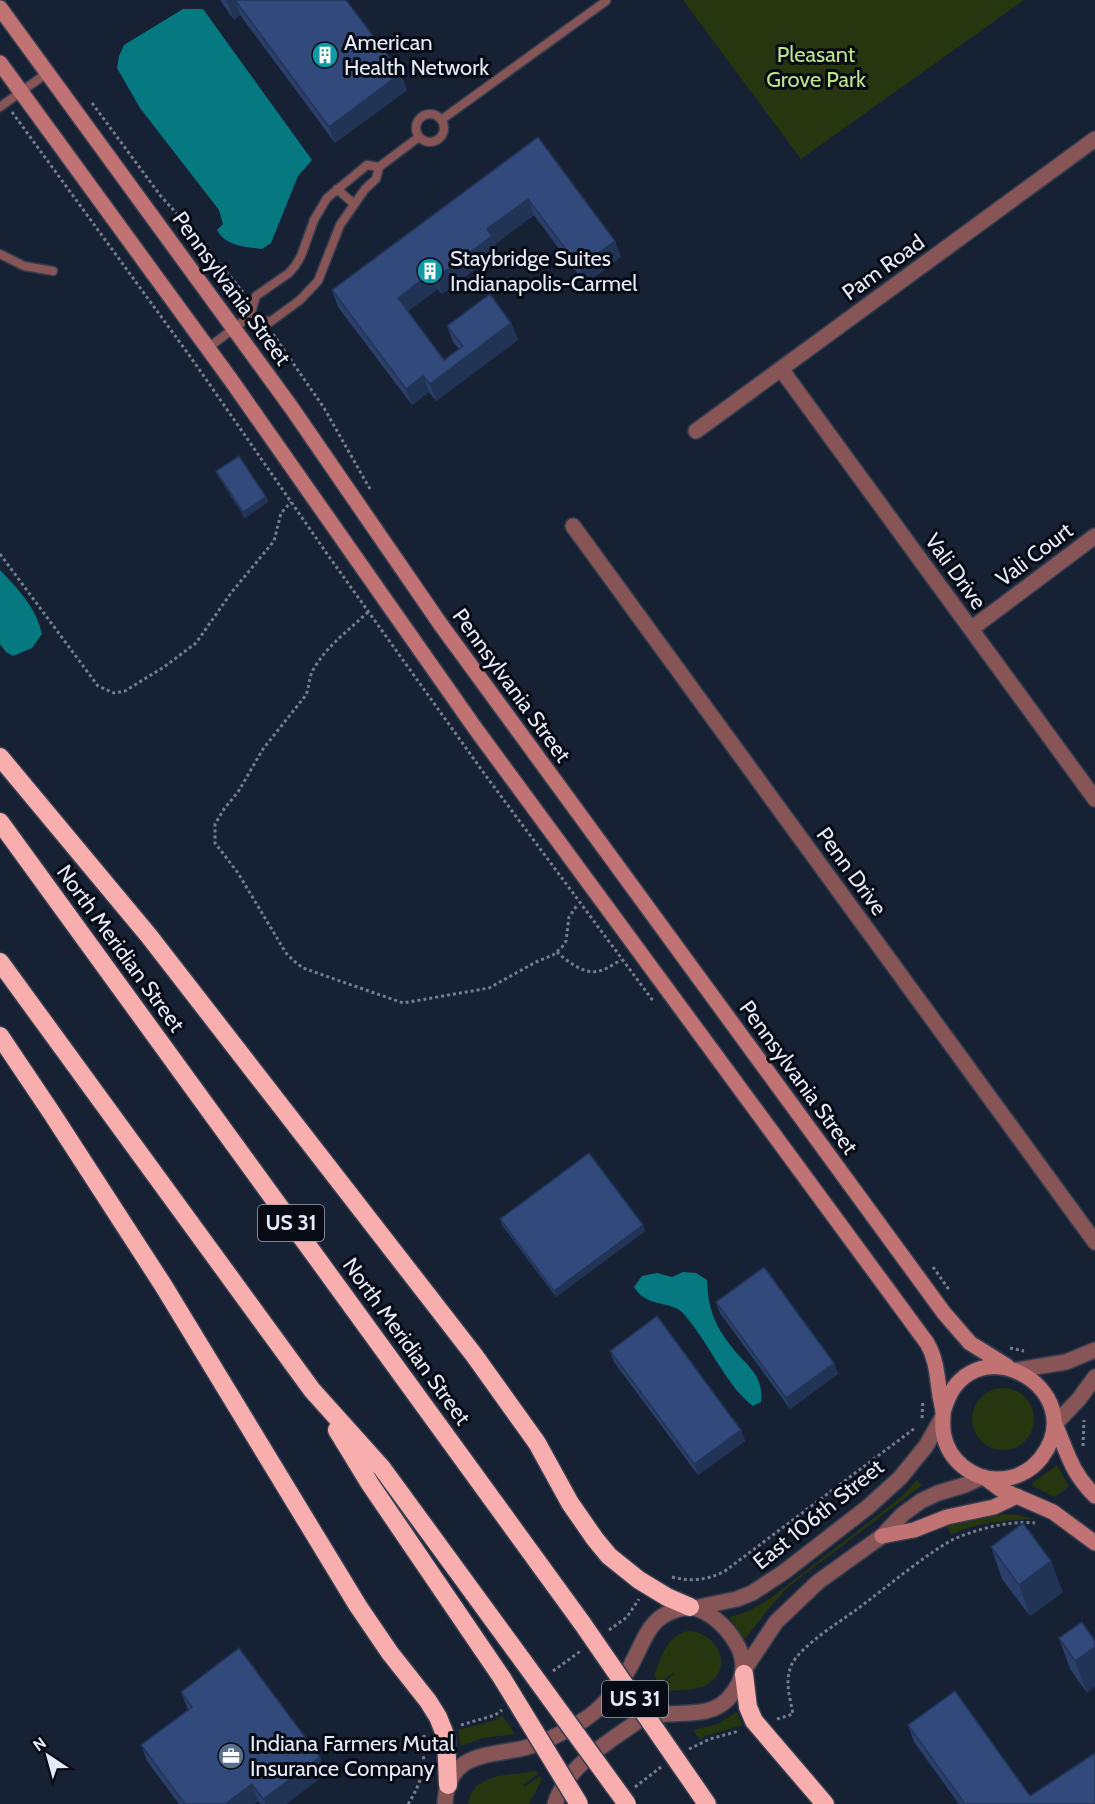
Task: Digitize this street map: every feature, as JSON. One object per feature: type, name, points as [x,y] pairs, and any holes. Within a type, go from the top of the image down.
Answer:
[{"type":"highway","points":[[0,757],[149,936],[474,1355],[537,1443],[570,1503],[595,1539],[609,1556],[639,1580],[667,1597],[692,1607]]},
{"type":"highway","name":"North Meridian Street","points":[[0,822],[582,1623],[707,1804]]},
{"type":"highway","points":[[0,962],[312,1390],[370,1484],[502,1678],[579,1804]]},
{"type":"highway","points":[[0,1036],[157,1276],[358,1606],[390,1653],[434,1710],[446,1737],[446,1793]]},
{"type":"highway","points":[[312,1390],[382,1468],[627,1804]]},
{"type":"highway","points":[[744,1672],[748,1707],[754,1720],[825,1804]]},
{"type":"main road","name":"Pennsylvania Street","points":[[0,8],[291,407],[455,644],[944,1313],[970,1343],[1012,1369]]},
{"type":"main road","points":[[0,63],[208,348],[468,720],[927,1343],[936,1363],[943,1434],[950,1452],[962,1466],[984,1477],[1000,1489],[1053,1512],[1095,1543]]},
{"type":"main road","points":[[942,1416],[950,1395],[963,1379],[982,1369],[992,1367],[1012,1369],[1034,1379],[1048,1397],[1074,1470],[1081,1482],[1095,1496]]},
{"type":"main road","points":[[984,1477],[1008,1478],[1031,1468],[1048,1449],[1056,1424]]},
{"type":"main road","points":[[882,1536],[914,1530],[947,1517],[994,1507],[1017,1496]]},
{"type":"street","name":"Pam Road","points":[[696,431],[1095,139]]},
{"type":"street","name":"Vali Drive","points":[[781,369],[1095,799]]},
{"type":"street","name":"Penn Drive","points":[[573,526],[1095,1242]]},
{"type":"street","name":"Vali Court","points":[[970,629],[1095,536]]},
{"type":"street","points":[[1012,1369],[1066,1362],[1095,1350]]},
{"type":"street","points":[[1056,1424],[1079,1400],[1095,1377]]},
{"type":"street","name":"East 106th Street","points":[[437,1804],[446,1793],[458,1769],[477,1756],[521,1748],[554,1737],[590,1717],[624,1677],[650,1626],[665,1614],[737,1599],[752,1593],[784,1572],[868,1507],[900,1478],[926,1446],[942,1416]]},
{"type":"street","points":[[555,1804],[577,1768],[641,1719],[652,1714],[688,1714],[716,1707],[729,1698],[776,1622],[818,1581],[882,1536],[903,1514],[921,1501],[938,1492],[984,1477]]},
{"type":"street","points":[[692,1607],[713,1617],[730,1633],[738,1646],[744,1672]]},
{"type":"lane","points":[[441,120],[606,1]]},
{"type":"lane","points":[[3,105],[47,73]]},
{"type":"lane","points":[[429,114],[441,120],[444,132],[436,141],[425,141],[419,137],[416,125],[421,118],[429,114]]},
{"type":"lane","points":[[208,348],[250,316],[256,296],[296,266],[314,220],[327,198],[367,165],[379,166],[419,137]]},
{"type":"lane","points":[[250,316],[270,322],[310,291],[318,281],[340,225],[354,204],[376,179],[379,166]]},
{"type":"lane","points":[[337,189],[354,204]]},
{"type":"lane","points":[[0,254],[24,266],[54,272]]},
{"type":"path","points":[[86,94],[160,195],[237,284]]},
{"type":"path","points":[[3,105],[192,358],[368,612],[579,903],[656,1004]]},
{"type":"path","points":[[282,347],[324,408],[375,496]]},
{"type":"path","points":[[0,554],[92,680],[105,690],[114,693],[125,691],[196,644],[231,594],[274,541],[281,513],[291,502]]},
{"type":"path","points":[[368,612],[324,653],[310,676],[310,685],[306,695],[263,749],[238,792],[215,824],[215,843],[237,873],[286,953],[303,968],[403,1003],[489,988],[557,952],[566,941],[569,917],[579,903]]},
{"type":"path","points":[[557,952],[569,962],[591,971],[599,971],[621,960]]},
{"type":"path","points":[[753,1020],[766,1039]]},
{"type":"path","points":[[1008,1347],[1027,1351]]},
{"type":"path","points":[[666,1575],[674,1578],[703,1580],[725,1571],[913,1431],[923,1411],[922,1390]]},
{"type":"path","points":[[1085,1455],[1082,1435],[1086,1412]]},
{"type":"path","points":[[887,1450],[892,1455]]},
{"type":"path","points":[[784,1716],[793,1714],[788,1687],[792,1665],[800,1653],[815,1641],[950,1541],[970,1532],[1004,1525],[1027,1522],[1038,1524]]},
{"type":"path","points":[[609,1630],[627,1617],[641,1595]]},
{"type":"path","points":[[545,1678],[590,1644]]},
{"type":"path","points":[[458,1726],[495,1715],[509,1705]]},
{"type":"path","points":[[408,1804],[421,1781],[424,1755],[421,1737],[429,1735]]},
{"type":"green space","name":"Pleasant Grove Park","points":[[683,0],[1024,0],[801,159]]},
{"type":"green space","points":[[1003,1388],[1020,1393],[1025,1397],[1029,1402],[1034,1419],[1029,1436],[1025,1441],[1020,1445],[1003,1450],[986,1445],[981,1441],[977,1436],[972,1419],[977,1402],[981,1397],[986,1393]]},
{"type":"green space","points":[[1057,1465],[1069,1486],[1055,1497],[1033,1486],[1032,1483]]},
{"type":"green space","points":[[917,1480],[922,1485],[788,1587],[746,1638],[743,1638],[730,1617],[749,1611],[768,1600],[900,1498]]},
{"type":"green space","points":[[1004,1514],[1035,1519],[982,1524],[951,1535],[947,1526]]},
{"type":"green space","points":[[688,1631],[707,1637],[714,1644],[721,1660],[720,1669],[716,1677],[708,1684],[687,1690],[666,1691],[661,1685],[674,1674],[659,1683],[654,1675],[662,1654],[670,1642]]},
{"type":"green space","points":[[737,1712],[742,1725],[705,1736],[700,1740],[693,1730],[718,1724]]},
{"type":"green space","points":[[502,1715],[515,1734],[483,1738],[461,1746],[458,1730],[496,1720]]},
{"type":"green space","points":[[536,1771],[538,1774],[523,1785],[525,1787],[540,1776],[542,1779],[529,1804],[468,1804],[471,1793],[485,1780]]},
{"type":"shaded area","points":[[183,9],[203,9],[312,160],[298,176],[271,243],[262,249],[236,245],[221,235],[217,230],[223,224],[219,210],[140,108],[117,68],[124,45]]},
{"type":"shaded area","points":[[0,570],[20,591],[31,607],[42,634],[32,648],[13,656],[6,652],[0,644]]},
{"type":"shaded area","points":[[683,1272],[696,1273],[707,1280],[710,1305],[715,1320],[728,1342],[760,1383],[761,1402],[753,1406],[743,1397],[682,1312],[672,1306],[645,1298],[634,1287],[642,1276],[657,1273],[672,1277]]},
{"type":"building","name":"American Health Network","points":[[235,0],[346,0],[401,73],[329,127]]},
{"type":"building","name":"Staybridge Suites Indianapolis-Carmel","points":[[538,137],[615,241],[579,267],[528,199],[487,229],[492,236],[436,278],[432,272],[398,298],[444,360],[463,346],[447,326],[490,294],[511,323],[430,384],[423,376],[406,389],[332,290]]},
{"type":"building","points":[[239,456],[266,497],[243,512],[216,471]]},
{"type":"building","points":[[589,1153],[643,1225],[554,1291],[500,1219]]},
{"type":"building","points":[[764,1267],[834,1363],[786,1398],[716,1302]]},
{"type":"building","points":[[657,1316],[741,1430],[694,1464],[610,1351]]},
{"type":"building","points":[[1023,1523],[1051,1561],[1019,1585],[991,1547]]},
{"type":"building","points":[[1082,1622],[1095,1641],[1095,1647],[1075,1661],[1059,1638]]},
{"type":"building","points":[[239,1648],[320,1757],[263,1799],[252,1784],[225,1804],[185,1804],[141,1745],[192,1707],[181,1692]]},
{"type":"building","points":[[955,1691],[1030,1796],[1095,1753],[1095,1804],[965,1804],[908,1725]]},
{"type":"place","name":"American Health Network","points":[[325,55]]},
{"type":"place","name":"Staybridge Suites Indianapolis-Carmel","points":[[430,271]]},
{"type":"place","name":"Indiana Farmers Mutal Insurance Company","points":[[231,1756]]}]
